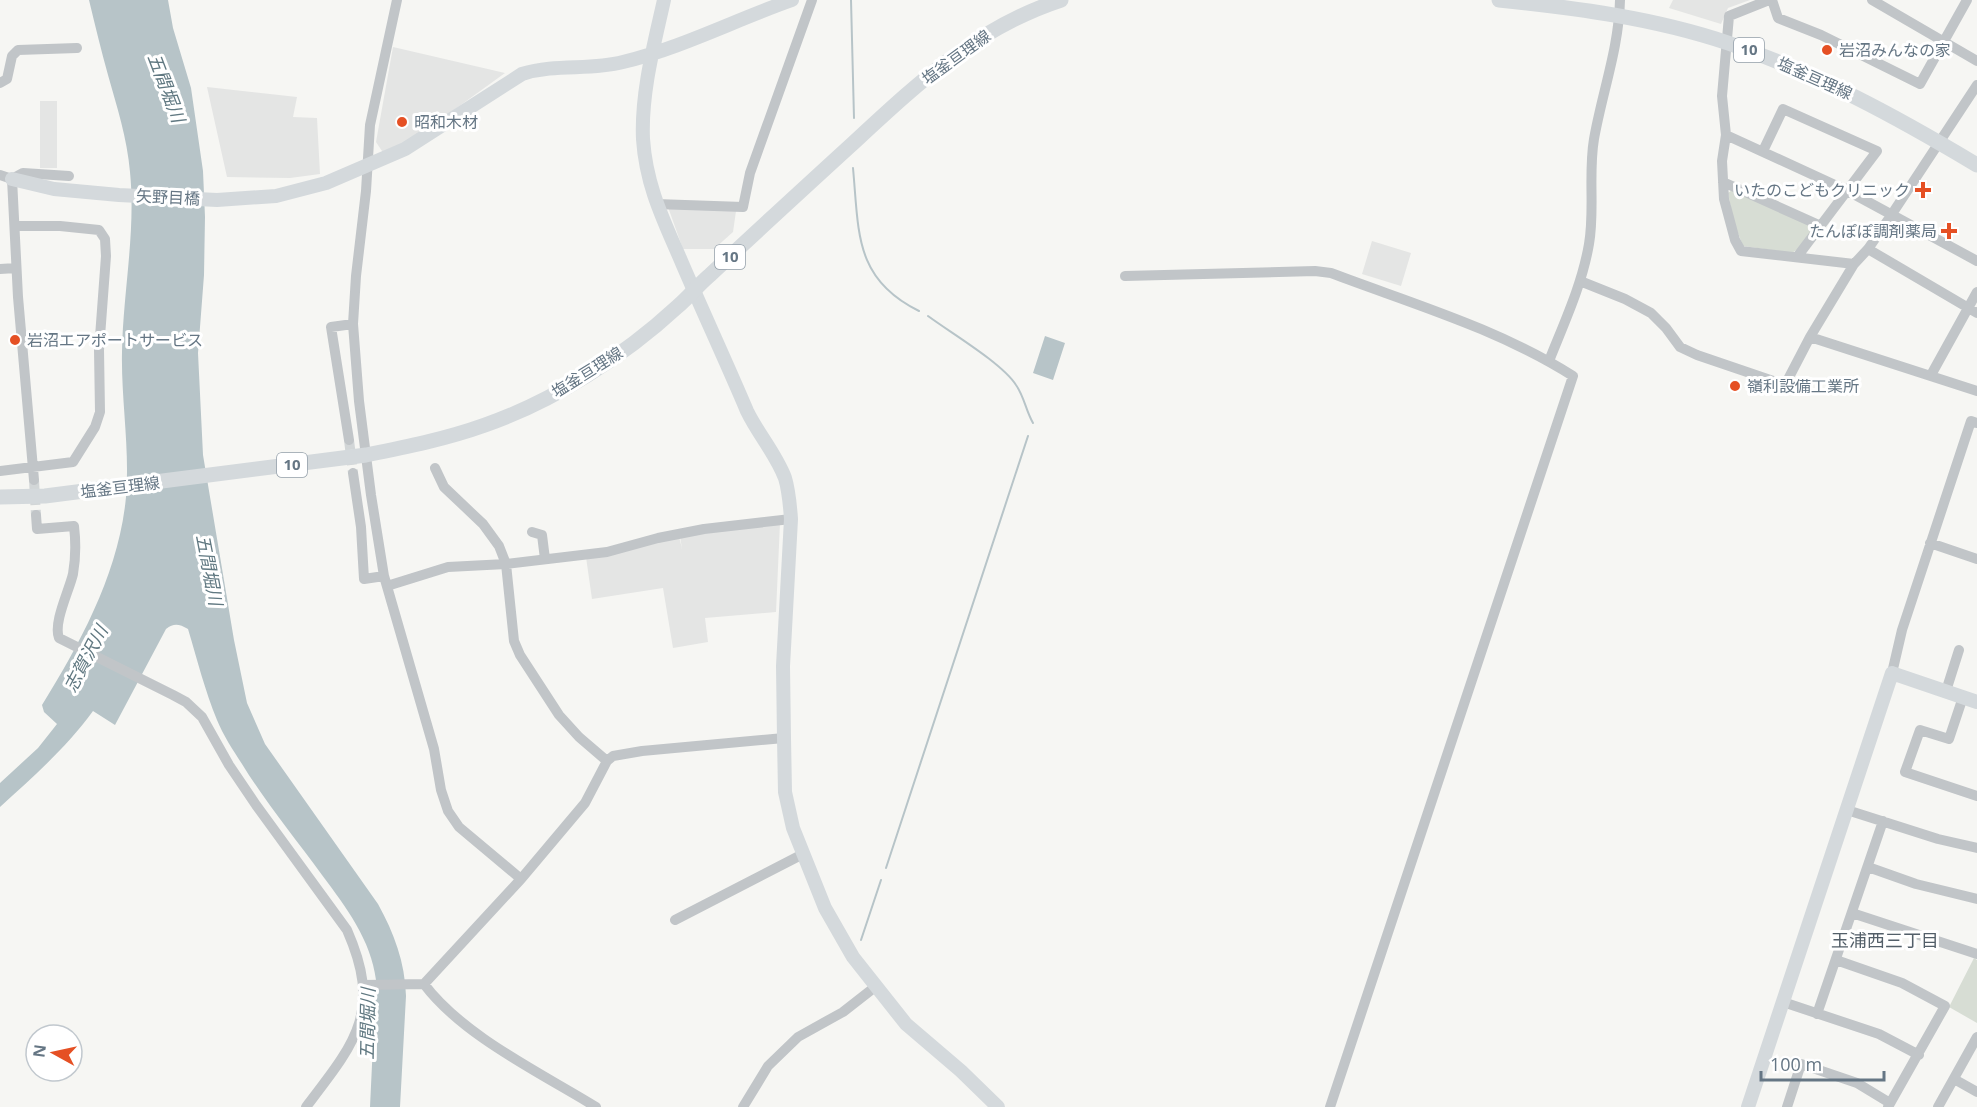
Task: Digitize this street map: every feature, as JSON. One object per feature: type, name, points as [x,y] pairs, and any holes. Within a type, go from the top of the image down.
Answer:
[{"type":"main road","name":"塩釜亘理線","points":[[1499,0],[1620,16],[1725,42],[1795,68],[1853,95],[1977,165]]},
{"type":"main road","name":"塩釜亘理線","points":[[0,497],[45,496],[366,455],[418,445],[486,425],[530,405],[572,384],[618,355],[652,329],[889,109],[943,63],[981,36],[1054,1]]},
{"type":"street","points":[[397,0],[370,125],[352,324],[366,455],[386,581],[434,749],[441,790],[448,811],[459,827],[521,879]]},
{"type":"street","points":[[664,0],[644,116],[643,139],[649,182],[693,291],[749,415],[784,477],[789,495],[790,519],[783,666],[785,792],[788,809],[803,854],[836,930],[853,957],[906,1024],[961,1071],[998,1107]]},
{"type":"street","name":"矢野目橋","points":[[6,177],[54,189],[119,195],[218,200],[276,196],[326,183],[405,149],[522,74],[562,66],[620,63],[653,54],[792,0]]},
{"type":"street","points":[[656,204],[743,207],[750,173],[812,0]]},
{"type":"street","points":[[1549,361],[1580,281],[1589,245],[1593,142],[1611,64],[1620,16],[1620,0]]},
{"type":"street","points":[[1854,264],[1740,250],[1724,199],[1722,161],[1726,135],[1722,96],[1729,16],[1770,0],[1778,18],[1821,35],[1920,84],[1967,0]]},
{"type":"street","points":[[1872,0],[1977,61]]},
{"type":"street","points":[[0,83],[7,80],[12,56],[18,50],[77,48]]},
{"type":"street","points":[[1580,281],[1625,299],[1651,313],[1680,347],[1785,385],[1810,337],[1854,264],[1868,249],[1977,85]]},
{"type":"street","points":[[1763,151],[1782,109],[1877,151],[1797,257]]},
{"type":"street","points":[[1726,135],[1848,191],[1977,261]]},
{"type":"street","points":[[34,480],[16,268],[15,226],[6,177],[23,173],[69,176]]},
{"type":"street","points":[[1723,182],[1821,226]]},
{"type":"street","points":[[0,471],[73,462],[95,427],[100,412],[99,350],[106,256],[105,239],[99,230],[60,226],[15,226]]},
{"type":"street","points":[[1868,249],[1972,311]]},
{"type":"street","points":[[0,269],[16,268]]},
{"type":"street","points":[[1125,276],[1315,271],[1331,273],[1477,327],[1549,361],[1573,376],[1330,1107]]},
{"type":"street","points":[[1931,375],[1972,311],[1977,292]]},
{"type":"street","points":[[349,440],[331,327],[352,324]]},
{"type":"street","points":[[1810,337],[1977,391]]},
{"type":"street","points":[[1748,1107],[1892,673],[1902,630],[1930,543],[1971,421],[1977,423]]},
{"type":"street","points":[[435,468],[444,487],[483,524],[499,546],[506,564],[514,641],[520,655],[559,714],[579,737],[607,761]]},
{"type":"street","points":[[353,473],[361,527],[364,579],[386,581],[448,567],[506,564],[607,552],[658,538],[704,529],[790,519]]},
{"type":"street","points":[[36,515],[37,529],[74,526],[76,551],[73,575],[57,633],[59,638],[186,702],[202,717],[250,796],[347,930],[357,952],[364,985],[361,1023],[338,1065],[306,1107]]},
{"type":"street","points":[[532,532],[542,535],[545,560]]},
{"type":"street","points":[[1930,543],[1977,560]]},
{"type":"street","points":[[1946,691],[1959,650]]},
{"type":"street","points":[[1892,673],[1977,702]]},
{"type":"street","points":[[1963,697],[1949,739],[1920,730],[1905,772],[1977,796]]},
{"type":"street","points":[[364,985],[424,984],[521,879],[585,803],[607,761],[613,756],[642,751],[784,738]]},
{"type":"street","points":[[1847,810],[1938,839],[1977,848]]},
{"type":"street","points":[[1817,1014],[1883,821]]},
{"type":"street","points":[[675,920],[803,854]]},
{"type":"street","points":[[1868,867],[1916,884],[1977,899]]},
{"type":"street","points":[[1852,913],[1977,954]]},
{"type":"street","points":[[1787,1107],[1801,1064],[1857,1083],[1889,1105],[1945,1006],[1902,983],[1836,960]]},
{"type":"street","points":[[424,984],[431,994],[463,1024],[596,1107]]},
{"type":"street","points":[[742,1107],[768,1066],[798,1037],[843,1012],[875,987]]},
{"type":"street","points":[[1783,1002],[1879,1034],[1919,1055]]},
{"type":"street","points":[[1938,1107],[1977,1037]]},
{"type":"street","points":[[1954,1079],[1977,1092]]},
{"type":"shaded area","points":[[1673,0],[1750,0],[1728,8],[1721,24],[1669,8]]},
{"type":"shaded area","points":[[393,47],[505,73],[429,128],[384,154],[376,142]]},
{"type":"shaded area","points":[[207,87],[297,97],[293,117],[317,118],[320,174],[290,178],[227,177]]},
{"type":"shaded area","points":[[40,101],[57,101],[57,168],[40,168]]},
{"type":"shaded area","points":[[1732,190],[1810,224],[1812,233],[1792,253],[1743,246],[1734,223],[1728,193]]},
{"type":"shaded area","points":[[668,207],[736,211],[733,232],[714,249],[683,249]]},
{"type":"shaded area","points":[[1372,241],[1411,253],[1401,286],[1362,274]]},
{"type":"shaded area","points":[[780,523],[776,612],[705,618],[708,642],[673,648],[663,588],[592,599],[586,557],[679,536],[682,549],[680,536]]},
{"type":"shaded area","points":[[1974,958],[1977,960],[1977,1023],[1949,1007]]},
{"type":"water","points":[[89,0],[168,0],[173,28],[191,88],[203,171],[204,275],[198,353],[203,455],[247,703],[265,744],[378,904],[394,937],[401,960],[406,996],[400,1107],[370,1107],[376,980],[369,951],[340,899],[261,793],[225,737],[209,698],[188,629],[177,625],[166,629],[115,725],[93,711],[60,750],[0,807],[0,783],[38,748],[57,724],[44,712],[42,705],[84,631],[107,579],[122,525],[126,497],[127,461],[122,352],[130,240],[130,172],[127,147]]},
{"type":"water","points":[[1045,336],[1065,343],[1053,380],[1033,373]]},
{"type":"waterway","points":[[851,0],[854,118]]},
{"type":"waterway","points":[[853,168],[859,233],[871,269],[882,284],[898,298],[919,311]]},
{"type":"waterway","points":[[928,316],[988,358],[1009,376],[1019,389],[1033,423]]},
{"type":"waterway","points":[[886,868],[1028,436]]},
{"type":"waterway","points":[[861,940],[881,880]]},
{"type":"tunnel","points":[[349,440],[353,473]]},
{"type":"tunnel","points":[[34,480],[36,515]]},
{"type":"place","name":"岩沼みんなの家","points":[[1827,50]]},
{"type":"place","name":"昭和木材","points":[[402,122]]},
{"type":"place","name":"いたのこどもクリニック","points":[[1923,190]]},
{"type":"place","name":"たんぽぽ調剤薬局","points":[[1949,231]]},
{"type":"place","name":"岩沼エアポートサービス","points":[[15,340]]},
{"type":"place","name":"嶺利設備工業所","points":[[1735,386]]},
{"type":"district","name":"玉浦西三丁目","points":[[1885,941]]},
{"type":"water label","name":"五間堀川","points":[[166,88]]},
{"type":"water label","name":"五間堀川","points":[[209,570]]},
{"type":"water label","name":"志賀沢川","points":[[86,659]]},
{"type":"water label","name":"五間堀川","points":[[368,1024]]}]
